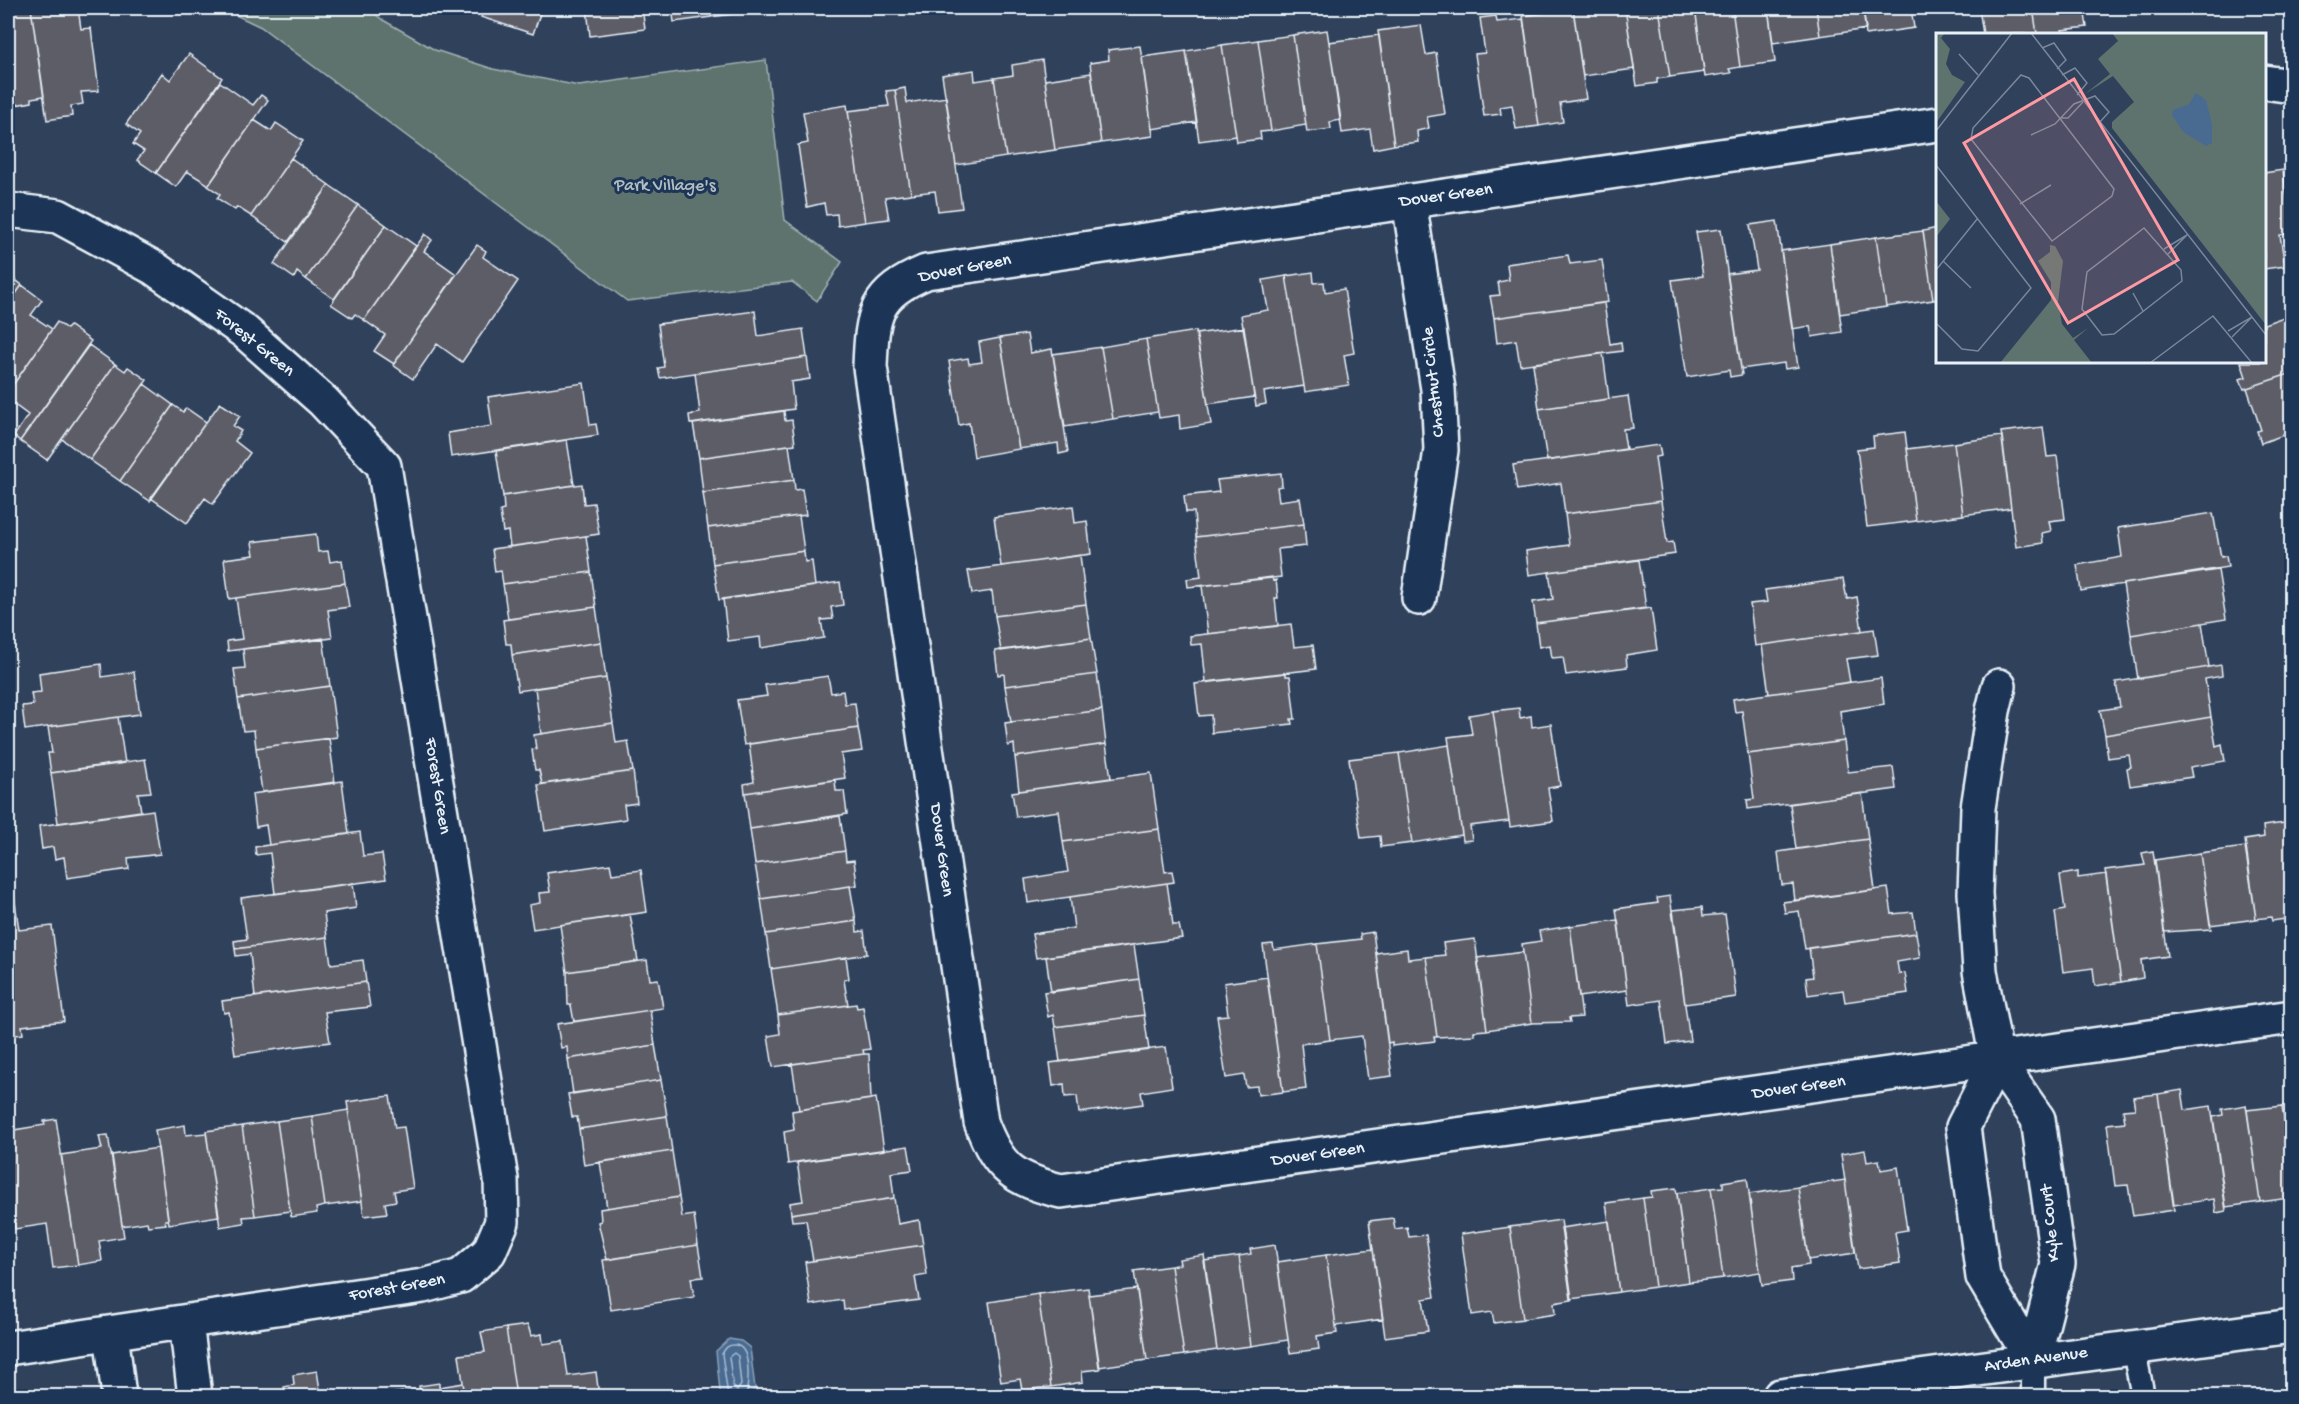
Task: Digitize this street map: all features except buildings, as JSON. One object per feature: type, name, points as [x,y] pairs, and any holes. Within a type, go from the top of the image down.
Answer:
[{"type":"street","points":[[2266,82],[2292,86]]},
{"type":"street","name":"Dover Green","points":[[1936,124],[926,272],[900,283],[881,302],[872,334],[870,367],[981,1122],[991,1150],[1009,1170],[1032,1184],[1061,1191],[2292,1017]]},
{"type":"street","name":"Chestnut Circle","points":[[1409,201],[1438,389],[1441,450],[1419,598]]},
{"type":"street","name":"Forest Green","points":[[8,210],[58,216],[154,268],[245,332],[323,401],[384,466],[501,1179],[502,1222],[489,1252],[460,1276],[423,1286],[8,1348]]},
{"type":"street","name":"Kyle Court","points":[[2000,686],[1993,711],[1978,808],[1975,893],[1980,971],[1997,1060],[2038,1119],[2058,1264],[2033,1360]]},
{"type":"street","points":[[1997,1060],[1963,1127],[1983,1276],[2033,1360]]},
{"type":"street","points":[[186,1322],[195,1396]]},
{"type":"street","name":"Arden Avenue","points":[[1780,1396],[2292,1326]]},
{"type":"street","points":[[111,1333],[119,1396]]},
{"type":"lane","points":[[2133,1346],[2143,1396]]},
{"type":"lane","points":[[2032,1396],[2033,1360]]},
{"type":"green space","name":"Park Village's","points":[[221,8],[367,8],[383,20],[435,50],[493,69],[579,86],[766,60],[785,220],[842,262],[817,301],[792,282],[627,301],[261,27]]},
{"type":"water","points":[[729,1339],[741,1341],[750,1348],[755,1388],[750,1396],[723,1396],[720,1391],[716,1351]]}]
